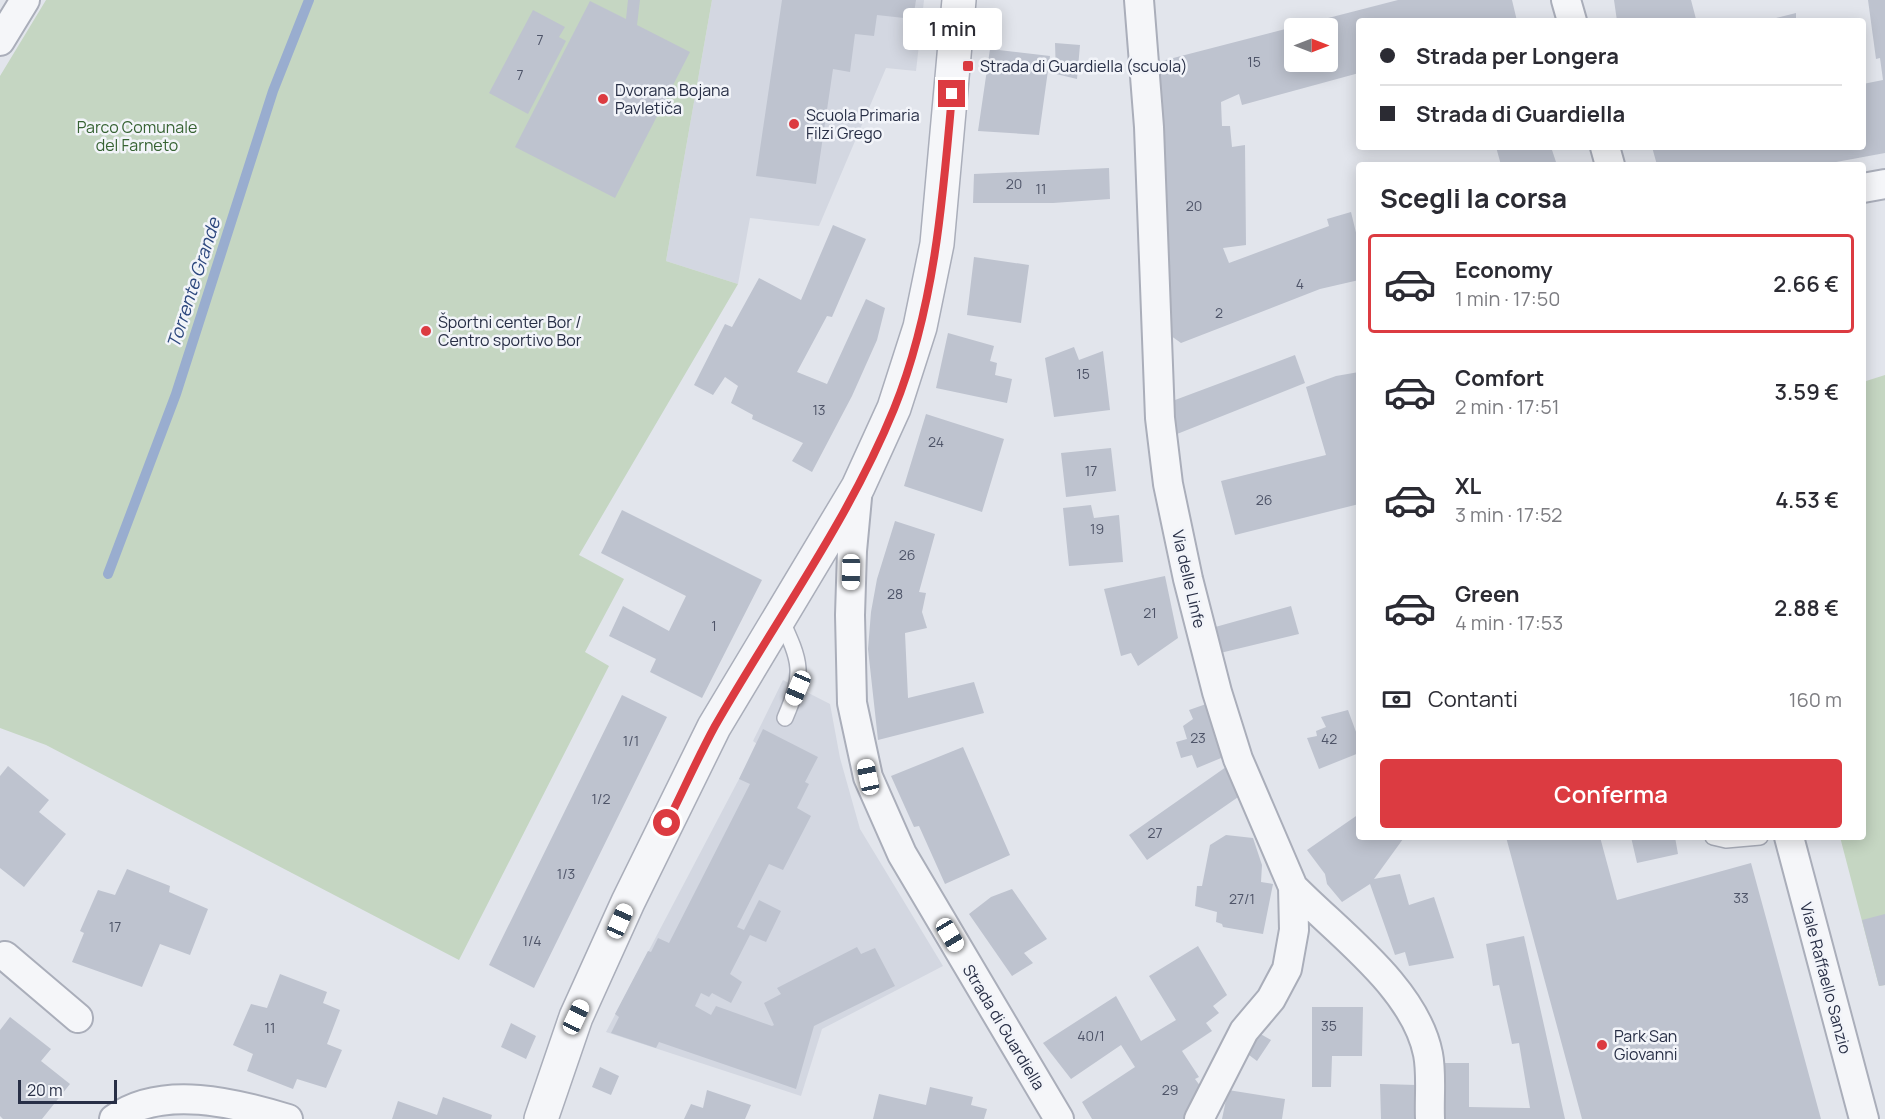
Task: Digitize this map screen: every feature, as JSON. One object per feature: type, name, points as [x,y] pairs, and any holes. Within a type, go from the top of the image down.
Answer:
[{"type":"street","points":[[0,41],[25,0]]},
{"type":"street","name":"Strada di Guardiella","points":[[959,0],[937,244],[920,327],[894,408],[858,487],[851,583],[852,703],[868,777],[902,854],[1059,1119]]},
{"type":"street","name":"Via delle Linfe","points":[[1139,0],[1149,127],[1160,418],[1168,484],[1188,579],[1217,692],[1238,759],[1293,887],[1294,930],[1287,969],[1271,999],[1244,1031],[1199,1119]]},
{"type":"street","points":[[1566,0],[1571,18]]},
{"type":"street","points":[[1866,187],[1885,184]]},
{"type":"street","points":[[542,1119],[576,1017],[628,902],[714,727],[858,487]]},
{"type":"street","name":"Viale Raffaello Sanzio","points":[[1790,840],[1864,1119]]},
{"type":"street","points":[[1293,887],[1396,987],[1416,1023],[1428,1054],[1430,1119]]},
{"type":"street","points":[[2,957],[78,1018]]},
{"type":"street","points":[[114,1119],[148,1104],[177,1099],[212,1102],[288,1119]]},
{"type":"lane","points":[[780,617],[797,655],[798,688],[785,718]]},
{"type":"shaded area","points":[[712,0],[924,0],[916,71],[886,68],[819,226],[750,218],[738,284],[666,261]]},
{"type":"shaded area","points":[[783,680],[830,704],[840,758],[860,829],[943,966],[822,1029],[801,1096],[606,1032],[757,744],[753,741]]},
{"type":"green space","name":"Parco Comunale del Farneto","points":[[46,0],[712,0],[666,261],[738,284],[579,555],[624,579],[585,652],[609,666],[459,960],[46,745],[0,728],[0,76]]},
{"type":"green space","points":[[1885,375],[1885,985],[1879,986],[1841,840],[1866,840],[1866,381]]},
{"type":"building","name":"Dvorana Bojana Pavletiča","points":[[628,0],[640,0],[637,25],[690,52],[615,198],[515,147],[590,1],[626,19]]},
{"type":"building","name":"Scuola Primaria Filzi Grego","points":[[782,0],[916,0],[913,19],[877,15],[874,36],[855,34],[850,72],[833,69],[816,184],[756,176]]},
{"type":"building","points":[[1398,0],[1512,0],[1516,18],[1356,18],[1356,74],[1242,105],[1239,94],[1221,102],[1222,126],[1230,126],[1232,147],[1245,145],[1246,245],[1223,248],[1229,263],[1329,226],[1327,219],[1351,212],[1356,233],[1356,281],[1320,289],[1181,343],[1167,333],[1154,63],[1284,29],[1284,72],[1338,72],[1338,18],[1328,18]]},
{"type":"building","points":[[1614,0],[1691,0],[1696,18],[1617,18]]},
{"type":"building","points":[[1868,0],[1885,0],[1885,153],[1836,162],[1656,162],[1653,150],[1866,150],[1866,83],[1883,80],[1880,58],[1876,59]]},
{"type":"building","points":[[533,10],[565,27],[559,37],[566,41],[528,114],[489,93]]},
{"type":"building","points":[[1796,13],[1796,18],[1776,18]]},
{"type":"building","points":[[1055,43],[1080,45],[1077,79],[1056,74]]},
{"type":"building","points":[[990,49],[1050,56],[1039,135],[978,131]]},
{"type":"building","points":[[1497,150],[1552,150],[1556,162],[1500,162]]},
{"type":"building","points":[[1109,168],[1110,199],[1053,203],[973,203],[974,174]]},
{"type":"building","points":[[833,225],[866,239],[832,317],[827,316],[797,372],[827,384],[866,299],[885,308],[877,340],[852,396],[812,472],[792,461],[803,443],[752,419],[753,415],[731,403],[738,386],[725,377],[713,395],[694,385],[725,324],[732,327],[759,278],[801,300]]},
{"type":"building","points":[[974,257],[1029,265],[1021,323],[967,315]]},
{"type":"building","points":[[948,333],[994,346],[990,361],[997,363],[995,375],[1012,379],[1007,403],[936,388]]},
{"type":"building","points":[[1074,347],[1079,360],[1103,351],[1110,410],[1054,417],[1045,358]]},
{"type":"building","points":[[1295,355],[1305,383],[1172,436],[1167,403]]},
{"type":"building","points":[[1356,373],[1356,505],[1235,535],[1221,481],[1326,455],[1306,387],[1336,376]]},
{"type":"building","points":[[926,414],[1004,439],[982,512],[904,486]]},
{"type":"building","points":[[1111,448],[1116,491],[1066,497],[1061,453]]},
{"type":"building","points":[[1091,505],[1094,518],[1119,515],[1123,562],[1069,566],[1063,508]]},
{"type":"building","points":[[622,510],[762,580],[702,698],[650,672],[656,659],[609,636],[623,606],[669,631],[686,596],[601,553]]},
{"type":"building","points":[[895,521],[935,534],[919,592],[926,593],[922,612],[927,628],[905,633],[908,698],[974,682],[984,713],[878,740],[868,649],[877,579]]},
{"type":"building","points":[[1165,576],[1178,638],[1138,666],[1131,653],[1121,656],[1104,589]]},
{"type":"building","points":[[1291,606],[1299,634],[1216,654],[1208,629]]},
{"type":"building","points":[[622,695],[667,717],[534,988],[489,965]]},
{"type":"building","points":[[1209,703],[1226,756],[1197,768],[1192,755],[1181,758],[1176,742],[1187,739],[1183,726],[1193,719],[1189,710]]},
{"type":"building","points":[[1348,710],[1356,732],[1356,754],[1319,769],[1307,738],[1317,736],[1316,731],[1326,727],[1321,717]]},
{"type":"building","points":[[763,729],[818,757],[805,782],[809,784],[797,808],[811,816],[783,870],[769,864],[737,927],[744,930],[759,900],[781,911],[766,942],[750,935],[730,974],[742,982],[731,1003],[712,993],[709,997],[701,993],[695,1006],[711,1015],[716,1006],[772,1026],[774,1025],[764,1003],[781,994],[777,988],[857,947],[861,954],[875,948],[895,986],[814,1026],[796,1089],[659,1042],[656,1048],[611,1033],[619,1017],[615,1014],[648,951],[651,952],[658,938],[669,943],[750,784],[739,779]]},
{"type":"building","points":[[963,747],[1010,855],[945,884],[919,826],[914,827],[891,776]]},
{"type":"building","points":[[8,766],[49,800],[39,812],[66,834],[24,887],[0,868],[0,776]]},
{"type":"building","points":[[1226,767],[1244,793],[1147,860],[1129,835]]},
{"type":"building","points":[[1356,816],[1356,840],[1402,840],[1374,879],[1400,874],[1409,905],[1434,897],[1454,958],[1409,966],[1405,952],[1395,955],[1370,884],[1342,902],[1327,884],[1325,874],[1307,850]]},
{"type":"building","points":[[1226,835],[1253,838],[1262,865],[1261,882],[1273,884],[1263,934],[1223,927],[1222,924],[1216,922],[1217,912],[1195,906],[1197,886],[1202,886],[1210,845]]},
{"type":"building","points":[[1507,840],[1601,840],[1617,900],[1751,863],[1821,1119],[1582,1119]]},
{"type":"building","points":[[1632,840],[1676,840],[1678,854],[1637,863]]},
{"type":"building","points":[[127,869],[170,886],[169,892],[208,909],[190,955],[160,944],[142,987],[72,962],[84,933],[80,931],[98,890],[115,895]]},
{"type":"building","points":[[1012,889],[1047,939],[1024,953],[1033,963],[1012,976],[969,914],[991,897]]},
{"type":"building","points":[[1885,914],[1885,985],[1879,986],[1862,920]]},
{"type":"building","points":[[1524,936],[1565,1119],[1439,1119],[1438,1063],[1469,1063],[1469,1107],[1530,1108],[1519,1043],[1512,1044],[1499,985],[1493,986],[1486,944]]},
{"type":"building","points":[[1198,946],[1227,995],[1213,1006],[1219,1013],[1206,1023],[1212,1031],[1182,1051],[1199,1077],[1195,1079],[1201,1087],[1185,1119],[1092,1119],[1082,1102],[1135,1067],[1121,1045],[1071,1079],[1043,1043],[1116,996],[1141,1041],[1176,1020],[1149,976]]},
{"type":"building","points":[[280,974],[327,992],[323,1003],[340,1010],[327,1044],[342,1050],[326,1088],[297,1079],[293,1089],[247,1071],[253,1054],[233,1045],[251,1004],[267,1008]]},
{"type":"building","points":[[1312,1007],[1363,1007],[1362,1056],[1332,1056],[1331,1087],[1312,1087]]},
{"type":"building","points":[[10,1017],[51,1049],[41,1061],[70,1084],[42,1119],[3,1119],[0,1116],[0,1030]]},
{"type":"building","points":[[511,1023],[536,1036],[526,1059],[501,1047]]},
{"type":"building","points":[[1257,1032],[1271,1040],[1257,1061],[1245,1052]]},
{"type":"building","points":[[600,1067],[619,1076],[611,1095],[592,1087]]},
{"type":"building","points":[[1380,1084],[1417,1085],[1418,1119],[1381,1119]]},
{"type":"building","points":[[930,1087],[973,1097],[971,1105],[987,1109],[984,1119],[873,1119],[879,1094],[926,1105]]},
{"type":"building","points":[[707,1090],[751,1105],[745,1119],[684,1119],[691,1104],[703,1108]]},
{"type":"building","points":[[1228,1090],[1285,1099],[1282,1119],[1222,1119]]},
{"type":"building","points":[[443,1097],[492,1115],[491,1119],[392,1119],[398,1101],[437,1115]]},
{"type":"waterway","name":"Torrente Grande","points":[[108,574],[176,394],[273,91],[309,0]]},
{"type":"place","name":"Strada di Guardiella (scuola)","points":[[968,66]]},
{"type":"place","name":"Dvorana Bojana Pavletiča","points":[[603,99]]},
{"type":"place","name":"Scuola Primaria Filzi Grego","points":[[794,124]]},
{"type":"place","name":"Športni center Bor / Centro sportivo Bor","points":[[426,331]]},
{"type":"place","name":"Park San Giovanni","points":[[1602,1045]]},
{"type":"route","points":[[667,823],[714,727],[858,487],[894,408],[920,327],[937,244],[952,94]]}]
